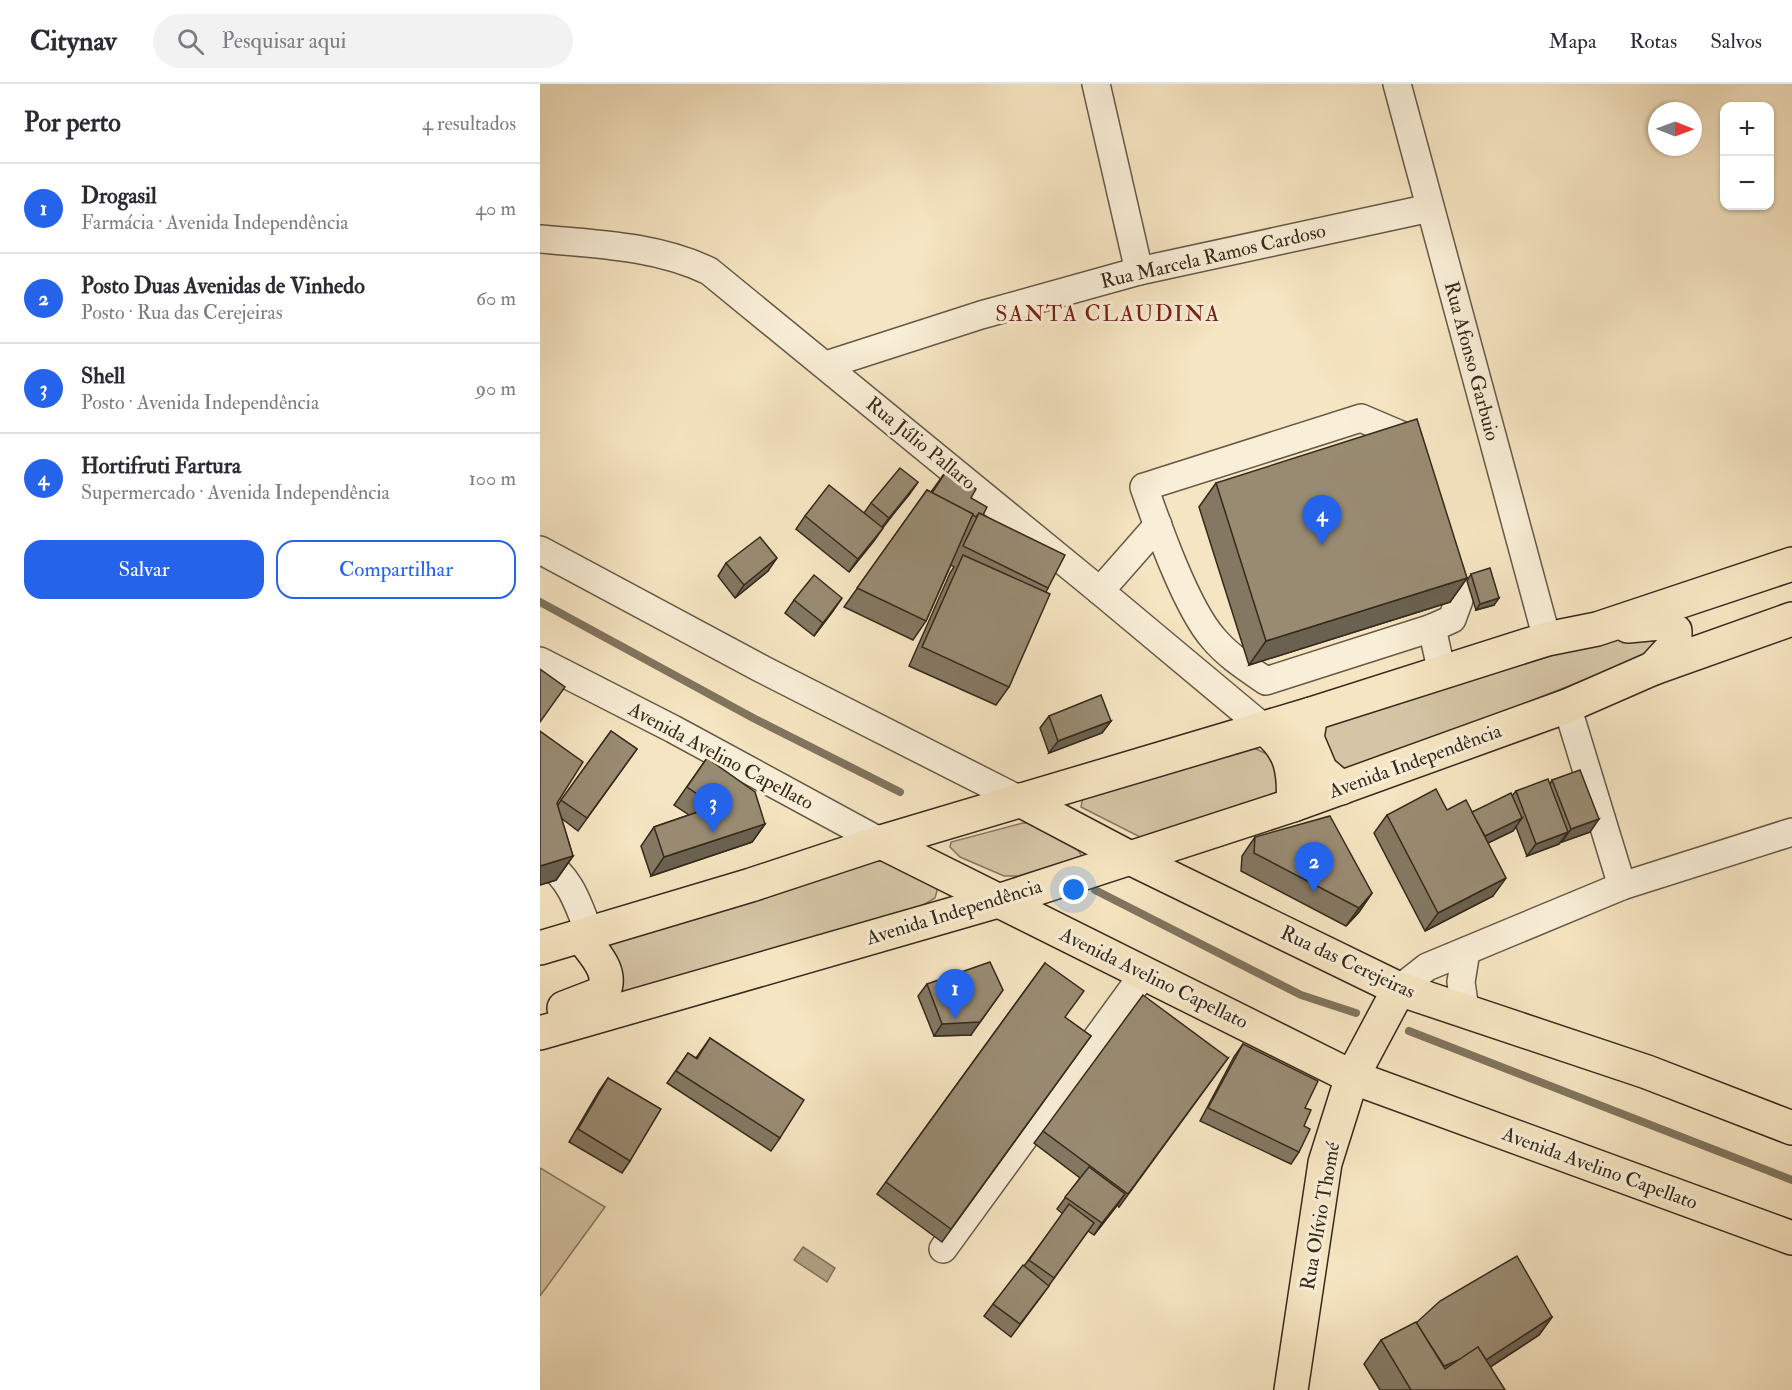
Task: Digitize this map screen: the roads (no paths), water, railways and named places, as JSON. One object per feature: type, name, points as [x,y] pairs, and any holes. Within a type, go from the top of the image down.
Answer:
[{"type":"main road","points":[[1597,629],[1792,564]]},
{"type":"main road","name":"Avenida Independência","points":[[540,1033],[998,901],[1293,805],[1567,706],[1654,668],[1792,619]]},
{"type":"main road","points":[[540,948],[586,936],[881,842],[1311,714],[1547,639],[1597,629],[1660,623],[1675,631],[1675,645],[1654,668]]},
{"type":"main road","points":[[1311,714],[1307,738],[1321,771],[1341,788]]},
{"type":"main road","points":[[1264,728],[1278,738],[1295,775],[1293,805]]},
{"type":"main road","name":"Rua das Cerejeiras","points":[[1020,800],[1128,857],[1399,989],[1647,1072],[1792,1128]]},
{"type":"main road","name":"Avenida Avelino Capellato","points":[[881,842],[1352,1077],[1792,1238]]},
{"type":"main road","points":[[540,1018],[603,993],[608,983],[605,972],[586,936]]},
{"type":"main road","name":"Rua Olívio Thomé","points":[[1291,1390],[1325,1163],[1352,1077],[1399,989]]},
{"type":"street","points":[[1096,84],[1139,271]]},
{"type":"street","name":"Rua Afonso Garbuio","points":[[1397,84],[1547,639]]},
{"type":"street","name":"Rua Marcela Ramos Cardoso","points":[[826,365],[981,315],[1139,271],[1430,208]]},
{"type":"street","name":"Rua Júlio Pallaro","points":[[540,238],[639,249],[690,262],[727,284],[1264,728]]},
{"type":"street","points":[[1361,418],[1401,435],[1415,468],[1460,600],[1452,619],[1432,628],[1266,681],[1232,659],[1211,636],[1181,578],[1158,525],[1144,487],[1361,418]]},
{"type":"street","points":[[1100,591],[1158,525]]},
{"type":"street","points":[[540,550],[762,669],[1020,800]]},
{"type":"street","points":[[1432,628],[1442,673]]},
{"type":"street","name":"Avenida Avelino Capellato","points":[[540,661],[684,735],[881,842]]},
{"type":"street","points":[[1567,706],[1622,886]]},
{"type":"street","name":"Rua Olívio Thomé","points":[[1399,989],[1427,967],[1622,886],[1792,832]]},
{"type":"street","points":[[540,857],[556,867],[571,886],[586,936]]},
{"type":"street","points":[[1465,1010],[1461,981],[1466,951]]},
{"type":"street","points":[[943,1249],[1145,972]]},
{"type":"waterway","points":[[540,602],[755,719],[900,792]]},
{"type":"waterway","points":[[1095,890],[1301,995],[1356,1013]]},
{"type":"waterway","points":[[1409,1031],[1792,1180]]},
{"type":"place","name":"Hortifruti Fartura","points":[[1322,545]]},
{"type":"place","name":"Shell","points":[[713,833]]},
{"type":"place","name":"Posto Duas Avenidas de Vinhedo","points":[[1314,892]]},
{"type":"place","name":"Drogasil","points":[[955,1019]]},
{"type":"district","name":"SANTA CLAUDINA","points":[[1108,314]]}]
